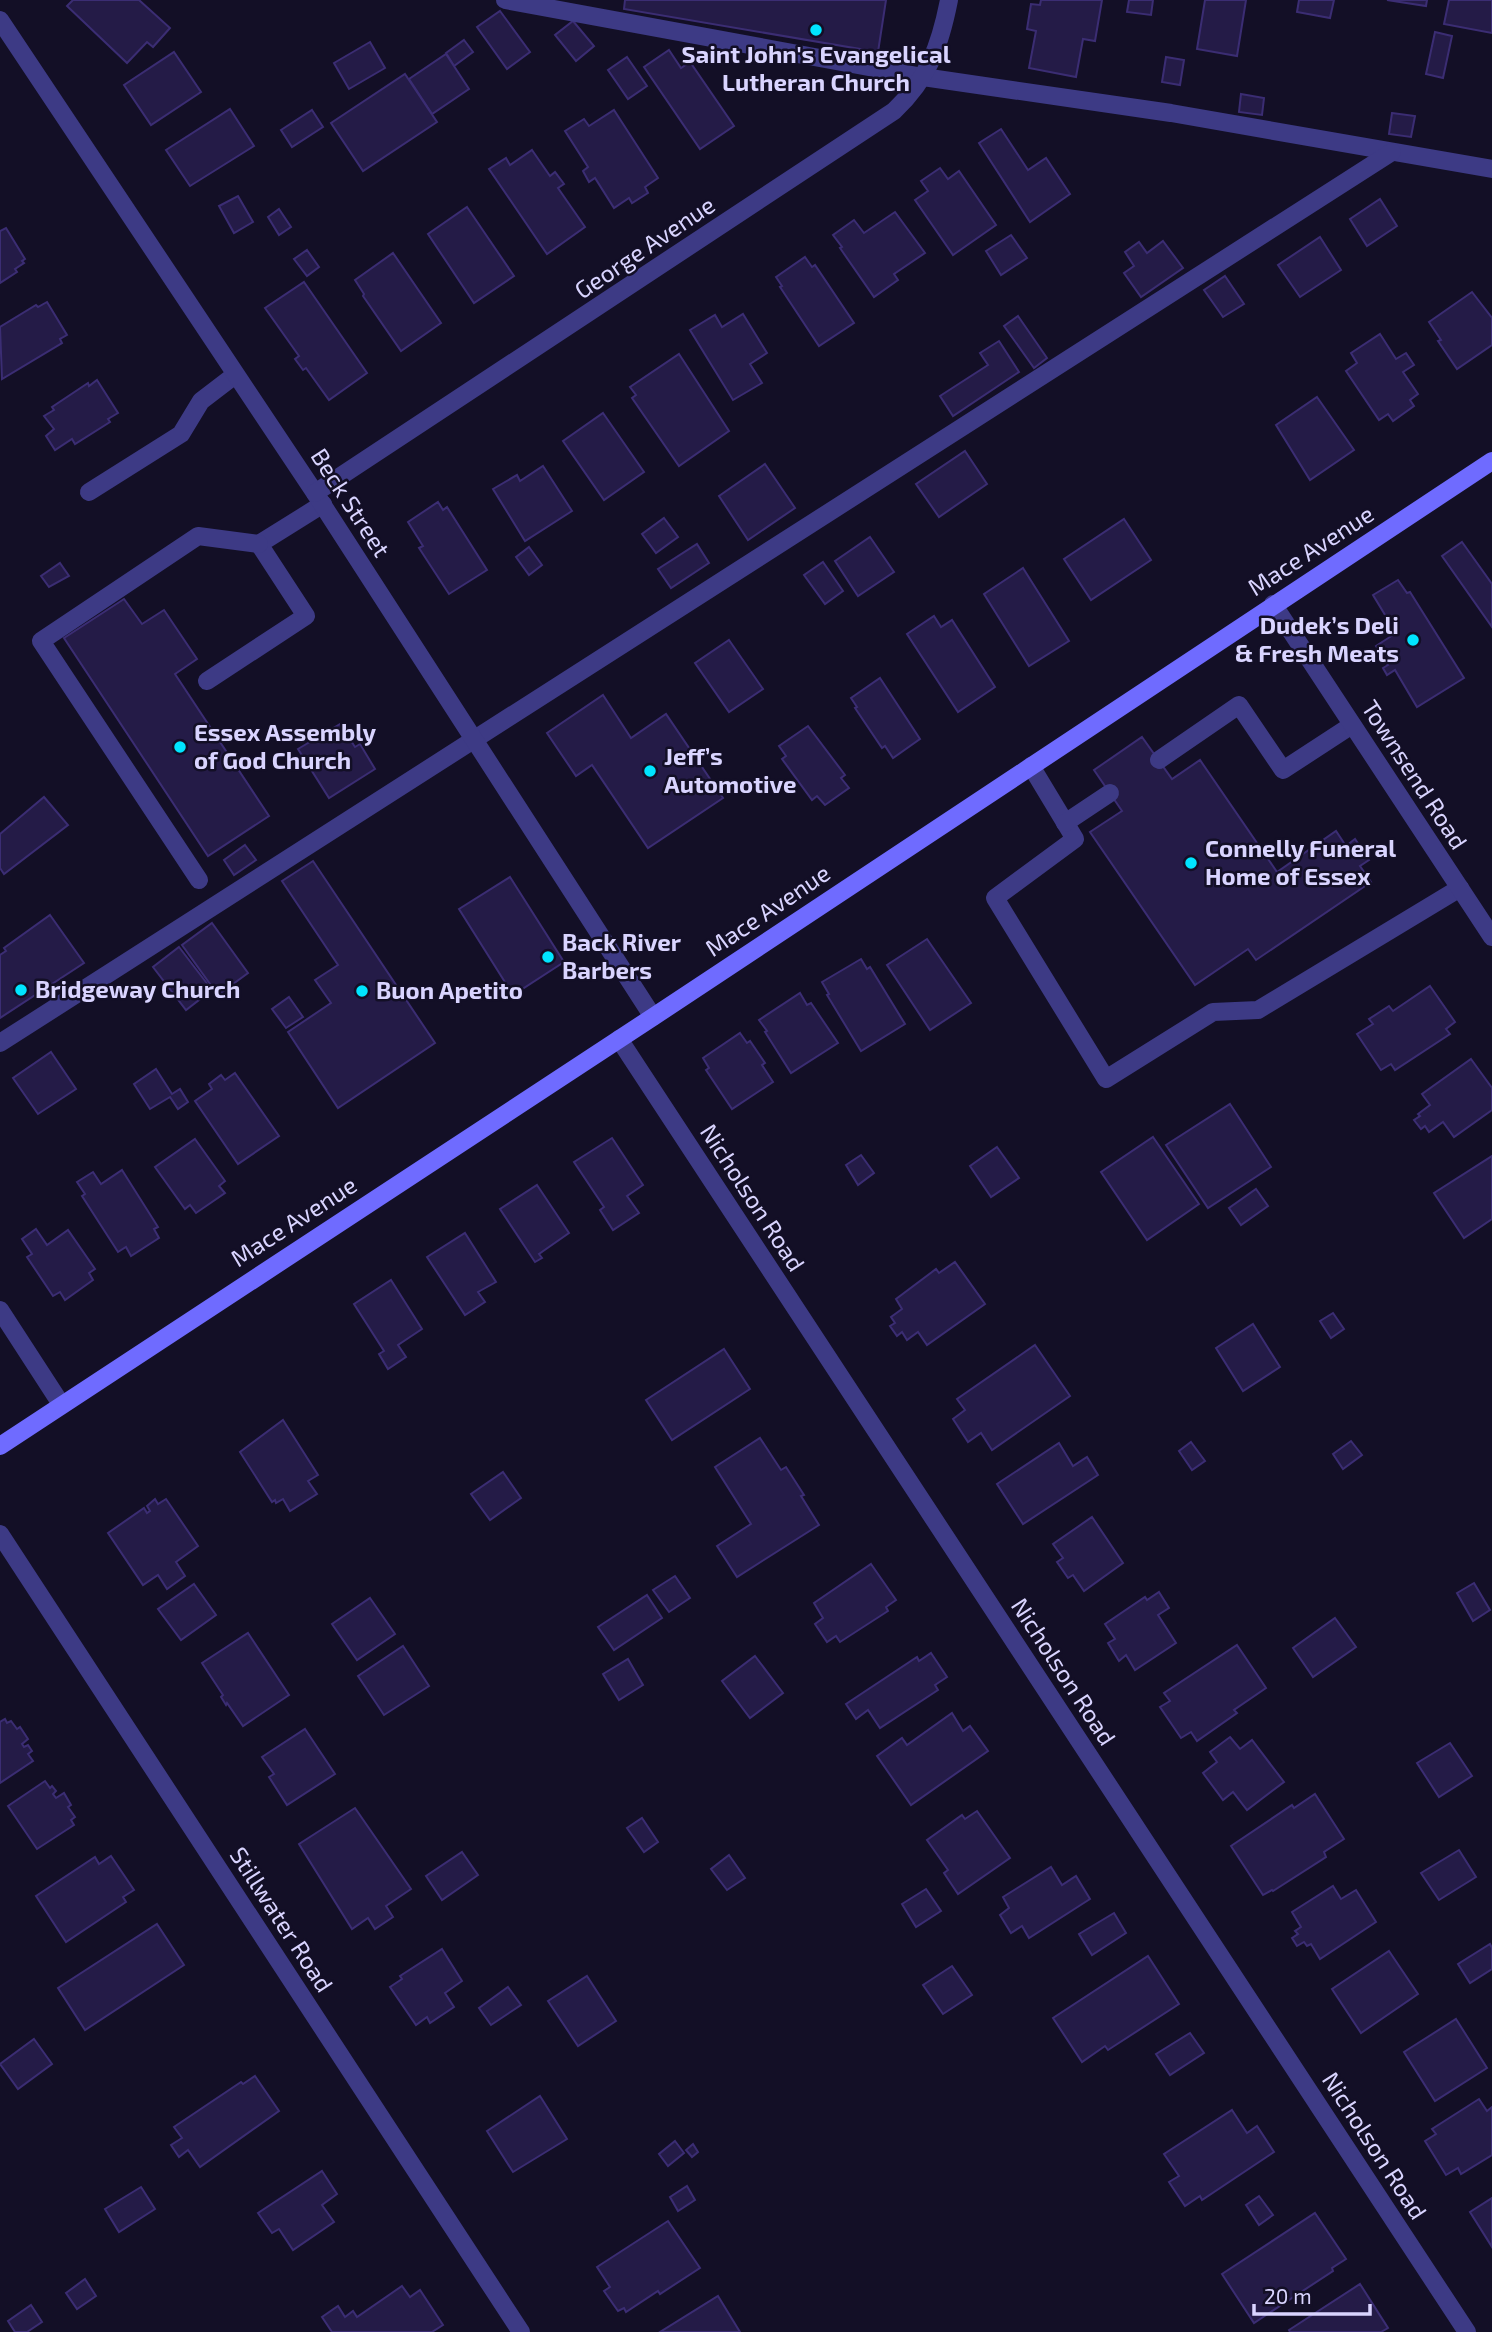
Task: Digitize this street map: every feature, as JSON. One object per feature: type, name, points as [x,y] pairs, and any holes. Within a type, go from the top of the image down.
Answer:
[{"type":"main road","name":"Mace Avenue","points":[[0,1446],[1492,461]]},
{"type":"street","points":[[505,0],[923,77],[1171,113],[1492,169]]},
{"type":"street","name":"George Avenue","points":[[259,544],[319,499],[894,111],[910,97],[936,53],[949,0]]},
{"type":"street","name":"Beck Street","points":[[0,20],[319,499],[653,1017]]},
{"type":"street","points":[[0,1044],[1392,152]]},
{"type":"street","points":[[89,492],[181,433],[201,401],[235,375]]},
{"type":"street","points":[[199,880],[41,642],[198,536],[259,544],[306,616],[207,681]]},
{"type":"street","name":"Townsend Road","points":[[1273,604],[1492,937]]},
{"type":"street","points":[[1159,760],[1240,705],[1283,770],[1352,725]]},
{"type":"street","points":[[1031,766],[1075,839],[995,898],[1106,1079],[1213,1012],[1258,1010],[1460,888]]},
{"type":"street","points":[[1065,823],[1110,793]]},
{"type":"street","name":"Nicholson Road","points":[[619,1039],[1467,2332]]},
{"type":"street","points":[[0,1310],[61,1404]]},
{"type":"street","name":"Stillwater Road","points":[[0,1534],[521,2332]]},
{"type":"building","points":[[73,0],[139,0],[170,28],[153,47],[147,42],[127,63],[67,6]]},
{"type":"building","name":"Saint John's Evangelical Lutheran Church","points":[[625,0],[886,0],[878,52],[624,9]]},
{"type":"building","points":[[1041,0],[1102,0],[1095,41],[1083,39],[1076,77],[1029,68],[1036,31],[1027,29],[1031,4],[1040,5]]},
{"type":"building","points":[[1129,0],[1153,0],[1151,15],[1127,12]]},
{"type":"building","points":[[1205,0],[1246,0],[1237,56],[1197,49]]},
{"type":"building","points":[[1299,0],[1334,0],[1330,18],[1297,12]]},
{"type":"building","points":[[1387,0],[1427,0],[1426,6]]},
{"type":"building","points":[[1449,0],[1492,0],[1492,33],[1444,24]]},
{"type":"building","points":[[500,11],[530,52],[507,69],[477,27]]},
{"type":"building","points":[[573,21],[594,46],[576,61],[555,35]]},
{"type":"building","points":[[1435,32],[1452,36],[1443,78],[1426,74]]},
{"type":"building","points":[[464,40],[473,52],[454,66],[446,53]]},
{"type":"building","points":[[370,42],[385,68],[349,89],[334,63]]},
{"type":"building","points":[[669,50],[681,68],[690,62],[734,126],[700,149],[644,67]]},
{"type":"building","points":[[174,52],[201,92],[151,125],[124,85]]},
{"type":"building","points":[[446,54],[469,89],[432,114],[409,79]]},
{"type":"building","points":[[627,57],[647,86],[628,99],[608,70]]},
{"type":"building","points":[[1166,57],[1184,60],[1180,85],[1162,82]]},
{"type":"building","points":[[405,74],[437,122],[363,171],[331,123]]},
{"type":"building","points":[[1241,94],[1264,98],[1262,115],[1239,112]]},
{"type":"building","points":[[230,109],[254,146],[190,186],[166,150]]},
{"type":"building","points":[[312,110],[323,127],[292,147],[281,130]]},
{"type":"building","points":[[614,110],[658,178],[645,187],[648,193],[632,203],[629,198],[614,208],[595,178],[589,182],[583,171],[588,167],[565,131],[584,119],[589,126]]},
{"type":"building","points":[[1392,113],[1415,116],[1411,137],[1389,134]]},
{"type":"building","points":[[1001,129],[1028,170],[1046,158],[1070,194],[1030,222],[979,143]]},
{"type":"building","points":[[532,150],[550,176],[555,172],[564,184],[558,188],[585,227],[547,254],[489,169],[506,158],[510,165]]},
{"type":"building","points":[[940,168],[948,179],[959,171],[996,225],[953,255],[915,200],[928,191],[921,181]]},
{"type":"building","points":[[238,196],[253,222],[234,233],[219,206]]},
{"type":"building","points":[[1380,199],[1397,226],[1367,246],[1350,219]]},
{"type":"building","points":[[467,207],[514,276],[474,303],[428,234]]},
{"type":"building","points":[[279,209],[291,227],[279,235],[268,217]]},
{"type":"building","points":[[895,212],[925,253],[894,274],[898,280],[874,297],[833,235],[854,220],[864,233]]},
{"type":"building","points":[[6,228],[25,259],[22,261],[24,263],[15,269],[17,272],[0,283],[0,231]]},
{"type":"building","points":[[1011,235],[1027,258],[1001,275],[986,251]]},
{"type":"building","points":[[1320,237],[1341,270],[1300,297],[1278,265]]},
{"type":"building","points":[[1163,241],[1183,268],[1141,297],[1124,273],[1134,266],[1125,252],[1139,242],[1147,253]]},
{"type":"building","points":[[307,250],[319,267],[307,276],[294,259]]},
{"type":"building","points":[[393,253],[441,323],[401,351],[355,280]]},
{"type":"building","points":[[805,257],[812,267],[815,265],[854,323],[819,346],[776,277]]},
{"type":"building","points":[[1225,276],[1244,304],[1223,317],[1204,290]]},
{"type":"building","points":[[304,282],[367,373],[329,400],[306,368],[303,370],[295,359],[299,356],[265,308]]},
{"type":"building","points":[[1472,292],[1492,318],[1492,345],[1457,369],[1429,322]]},
{"type":"building","points":[[47,302],[67,335],[60,339],[62,343],[2,379],[0,327],[36,305],[38,307]]},
{"type":"building","points":[[743,314],[767,353],[750,364],[762,383],[733,400],[690,330],[715,315],[722,327]]},
{"type":"building","points":[[1018,316],[1047,358],[1034,368],[1004,326]]},
{"type":"building","points":[[1380,334],[1396,359],[1406,353],[1414,365],[1403,372],[1418,394],[1410,400],[1414,406],[1393,421],[1388,414],[1379,420],[1346,371],[1357,363],[1351,353]]},
{"type":"building","points":[[999,341],[1019,372],[953,416],[940,396],[988,365],[980,353]]},
{"type":"building","points":[[679,354],[729,431],[679,466],[632,398],[636,395],[630,387]]},
{"type":"building","points":[[97,380],[118,413],[108,419],[110,422],[75,444],[72,439],[55,450],[46,436],[54,429],[44,416],[54,410],[52,407]]},
{"type":"building","points":[[1317,397],[1354,450],[1310,480],[1276,425]]},
{"type":"building","points":[[603,413],[644,472],[604,500],[563,441]]},
{"type":"building","points":[[965,451],[987,484],[939,517],[916,484]]},
{"type":"building","points":[[765,464],[795,508],[748,540],[719,496]]},
{"type":"building","points":[[543,466],[572,511],[525,541],[493,489],[517,475],[520,481]]},
{"type":"building","points":[[438,502],[443,510],[447,507],[487,570],[449,594],[419,548],[423,546],[408,522]]},
{"type":"building","points":[[664,518],[678,537],[656,553],[642,534]]},
{"type":"building","points":[[1124,519],[1151,560],[1091,600],[1064,559]]},
{"type":"building","points":[[870,537],[894,572],[858,596],[835,561]]},
{"type":"building","points":[[1462,542],[1492,584],[1492,627],[1442,556]]},
{"type":"building","points":[[697,544],[709,563],[671,588],[658,569]]},
{"type":"building","points":[[529,547],[542,565],[529,575],[516,557]]},
{"type":"building","points":[[823,562],[843,591],[825,604],[804,575]]},
{"type":"building","points":[[60,563],[69,576],[49,587],[41,576]]},
{"type":"building","points":[[1023,568],[1069,641],[1029,666],[984,594]]},
{"type":"building","name":"Dudek’s Deli & Fresh Meats","points":[[1398,580],[1407,593],[1410,592],[1464,678],[1417,707],[1395,670],[1387,675],[1383,668],[1388,665],[1376,646],[1396,633],[1373,595]]},
{"type":"building","name":"Essex Assembly of God Church","points":[[124,599],[142,624],[164,610],[197,659],[175,674],[269,816],[208,856],[64,638]]},
{"type":"building","points":[[934,616],[941,627],[952,620],[995,687],[958,712],[907,634]]},
{"type":"building","points":[[729,640],[763,689],[729,712],[695,663]]},
{"type":"building","points":[[880,678],[920,739],[893,758],[885,746],[882,748],[851,698]]},
{"type":"building","name":"Jeff’s Automotive","points":[[603,695],[631,738],[666,714],[723,798],[648,848],[592,765],[576,776],[547,733]]},
{"type":"building","points":[[340,724],[355,747],[360,744],[375,769],[329,798],[298,749]]},
{"type":"building","points":[[808,726],[845,775],[841,778],[849,788],[825,805],[817,796],[812,800],[782,759],[786,756],[779,746]]},
{"type":"building","name":"Connelly Funeral Home of Essex","points":[[1142,737],[1172,779],[1200,760],[1277,872],[1336,831],[1346,846],[1355,839],[1369,860],[1360,866],[1371,882],[1256,960],[1248,949],[1195,985],[1090,832],[1122,811],[1094,770]]},
{"type":"building","points":[[44,797],[68,825],[4,874],[0,868],[0,834]]},
{"type":"building","points":[[245,845],[256,860],[234,875],[224,860]]},
{"type":"building","name":"Buon Apetito","points":[[313,861],[435,1043],[338,1108],[288,1032],[331,1003],[315,980],[338,965],[282,881]]},
{"type":"building","points":[[510,877],[564,962],[513,995],[459,909]]},
{"type":"building","name":"Bridgeway Church","points":[[50,915],[84,963],[0,1018],[0,955],[6,951],[4,948]]},
{"type":"building","points":[[212,923],[248,973],[218,995],[182,945]]},
{"type":"building","points":[[927,939],[971,1003],[930,1030],[887,965]]},
{"type":"building","points":[[179,947],[212,990],[186,1010],[153,967]]},
{"type":"building","points":[[861,959],[867,969],[870,967],[905,1024],[861,1051],[822,982]]},
{"type":"building","points":[[1430,986],[1455,1022],[1446,1029],[1450,1034],[1395,1070],[1391,1064],[1381,1070],[1357,1034],[1373,1024],[1369,1019],[1389,1006],[1393,1011]]},
{"type":"building","points":[[800,993],[807,1005],[811,1003],[838,1043],[791,1073],[759,1020]]},
{"type":"building","points":[[289,997],[303,1017],[286,1028],[272,1009]]},
{"type":"building","points":[[740,1033],[747,1043],[750,1041],[765,1063],[762,1065],[773,1082],[732,1109],[706,1070],[709,1068],[703,1058]]},
{"type":"building","points":[[51,1052],[76,1089],[38,1114],[13,1078]]},
{"type":"building","points":[[1471,1059],[1492,1088],[1492,1110],[1454,1137],[1443,1122],[1429,1132],[1425,1126],[1421,1129],[1414,1120],[1430,1105],[1422,1094]]},
{"type":"building","points":[[156,1069],[172,1094],[180,1089],[188,1102],[178,1109],[170,1097],[150,1109],[134,1084]]},
{"type":"building","points":[[235,1073],[279,1136],[238,1164],[195,1101],[212,1089],[209,1084],[221,1075],[225,1080]]},
{"type":"building","points":[[1230,1104],[1271,1167],[1208,1208],[1166,1145]]},
{"type":"building","points":[[1153,1137],[1199,1204],[1147,1240],[1101,1172]]},
{"type":"building","points":[[612,1138],[643,1185],[627,1196],[639,1213],[613,1230],[600,1210],[604,1207],[574,1162]]},
{"type":"building","points":[[195,1139],[225,1181],[219,1186],[225,1193],[196,1213],[190,1205],[185,1209],[155,1167]]},
{"type":"building","points":[[997,1147],[1019,1178],[991,1197],[970,1166]]},
{"type":"building","points":[[861,1155],[874,1173],[858,1185],[846,1165]]},
{"type":"building","points":[[1492,1156],[1492,1219],[1464,1238],[1434,1193]]},
{"type":"building","points":[[122,1170],[158,1227],[154,1229],[159,1238],[131,1256],[126,1247],[118,1252],[82,1196],[85,1194],[77,1182],[93,1172],[101,1184]]},
{"type":"building","points":[[537,1185],[569,1233],[539,1254],[542,1258],[535,1262],[500,1209]]},
{"type":"building","points":[[1256,1189],[1268,1206],[1241,1225],[1229,1208]]},
{"type":"building","points":[[36,1229],[47,1245],[68,1230],[95,1269],[89,1273],[93,1280],[65,1300],[60,1292],[53,1296],[27,1257],[32,1254],[22,1239]]},
{"type":"building","points":[[465,1233],[496,1282],[478,1292],[485,1302],[465,1315],[427,1257]]},
{"type":"building","points":[[955,1262],[985,1304],[927,1345],[918,1332],[907,1340],[902,1332],[897,1336],[890,1326],[895,1323],[891,1317],[902,1309],[896,1299],[936,1269],[939,1273]]},
{"type":"building","points":[[391,1280],[422,1329],[398,1345],[406,1357],[388,1369],[379,1354],[384,1351],[354,1304]]},
{"type":"building","points":[[1333,1313],[1344,1329],[1331,1338],[1320,1321]]},
{"type":"building","points":[[1253,1324],[1280,1367],[1243,1391],[1216,1348]]},
{"type":"building","points":[[1035,1345],[1070,1396],[992,1450],[981,1433],[968,1442],[953,1419],[965,1410],[957,1399]]},
{"type":"building","points":[[724,1349],[750,1389],[672,1440],[646,1400]]},
{"type":"building","points":[[283,1420],[318,1475],[308,1481],[317,1494],[290,1511],[283,1499],[272,1502],[240,1452]]},
{"type":"building","points":[[760,1438],[781,1470],[786,1467],[819,1525],[737,1577],[717,1546],[751,1524],[715,1467]]},
{"type":"building","points":[[1351,1441],[1362,1455],[1343,1469],[1333,1454]]},
{"type":"building","points":[[1191,1442],[1205,1461],[1192,1470],[1179,1451]]},
{"type":"building","points":[[1059,1443],[1073,1466],[1087,1457],[1098,1475],[1023,1524],[997,1484]]},
{"type":"building","points":[[503,1472],[521,1498],[490,1520],[471,1494]]},
{"type":"building","points":[[155,1499],[158,1504],[166,1499],[198,1546],[176,1562],[185,1576],[167,1589],[158,1575],[143,1585],[108,1533],[144,1508],[147,1513],[150,1511],[147,1506]]},
{"type":"building","points":[[1092,1517],[1123,1563],[1084,1591],[1073,1575],[1068,1578],[1057,1562],[1063,1558],[1053,1544]]},
{"type":"building","points":[[871,1564],[896,1600],[886,1607],[888,1611],[840,1642],[836,1636],[827,1642],[815,1624],[823,1618],[814,1603]]},
{"type":"building","points":[[675,1576],[690,1598],[669,1612],[653,1590]]},
{"type":"building","points":[[1474,1583],[1490,1610],[1473,1621],[1457,1593]]},
{"type":"building","points":[[194,1584],[216,1615],[181,1640],[158,1609]]},
{"type":"building","points":[[1159,1592],[1169,1608],[1158,1615],[1176,1643],[1135,1670],[1126,1655],[1119,1661],[1108,1643],[1115,1639],[1105,1624],[1145,1597],[1147,1600]]},
{"type":"building","points":[[647,1595],[662,1618],[614,1650],[598,1627]]},
{"type":"building","points":[[370,1598],[395,1634],[357,1660],[332,1624]]},
{"type":"building","points":[[1335,1618],[1356,1647],[1313,1677],[1293,1648]]},
{"type":"building","points":[[248,1633],[289,1695],[243,1726],[227,1703],[226,1705],[221,1697],[223,1695],[202,1663]]},
{"type":"building","points":[[1237,1645],[1266,1688],[1234,1710],[1237,1713],[1197,1741],[1191,1732],[1181,1738],[1160,1707],[1170,1701],[1164,1693]]},
{"type":"building","points":[[403,1646],[429,1686],[384,1715],[358,1676]]},
{"type":"building","points":[[931,1653],[947,1677],[935,1685],[938,1690],[880,1728],[868,1710],[856,1719],[846,1704],[917,1657],[919,1661]]},
{"type":"building","points":[[755,1656],[783,1693],[750,1718],[722,1681]]},
{"type":"building","points":[[628,1659],[643,1685],[619,1700],[603,1674]]},
{"type":"building","points":[[952,1713],[963,1731],[970,1726],[988,1751],[911,1805],[877,1756],[902,1738],[907,1745]]},
{"type":"building","points":[[5,1719],[7,1723],[11,1721],[17,1729],[20,1727],[28,1739],[22,1744],[24,1747],[28,1745],[32,1751],[28,1754],[33,1761],[0,1783],[0,1722]]},
{"type":"building","points":[[305,1729],[335,1774],[287,1805],[269,1777],[274,1774],[262,1757]]},
{"type":"building","points":[[1230,1737],[1240,1749],[1252,1740],[1284,1782],[1247,1810],[1233,1792],[1223,1800],[1203,1773],[1217,1762],[1210,1752]]},
{"type":"building","points":[[1450,1743],[1472,1776],[1439,1797],[1417,1763]]},
{"type":"building","points":[[45,1781],[56,1791],[53,1794],[56,1798],[64,1793],[71,1805],[68,1807],[75,1817],[71,1820],[74,1825],[37,1849],[8,1806]]},
{"type":"building","points":[[1315,1794],[1344,1839],[1324,1852],[1326,1857],[1263,1895],[1231,1846],[1292,1805],[1294,1808]]},
{"type":"building","points":[[355,1808],[411,1889],[386,1906],[393,1917],[375,1929],[368,1918],[352,1929],[299,1844]]},
{"type":"building","points":[[977,1811],[1010,1858],[958,1894],[944,1873],[948,1870],[927,1840],[962,1815],[965,1819]]},
{"type":"building","points":[[642,1818],[658,1842],[644,1852],[627,1828]]},
{"type":"building","points":[[1459,1850],[1476,1877],[1439,1900],[1421,1873]]},
{"type":"building","points":[[462,1852],[478,1875],[442,1900],[426,1876]]},
{"type":"building","points":[[729,1855],[745,1878],[727,1890],[711,1869]]},
{"type":"building","points":[[111,1856],[134,1890],[123,1897],[126,1902],[66,1942],[36,1896],[95,1857],[99,1864]]},
{"type":"building","points":[[1051,1867],[1062,1885],[1076,1876],[1090,1899],[1029,1938],[1022,1926],[1011,1933],[1000,1915],[1009,1908],[1003,1897]]},
{"type":"building","points":[[1333,1886],[1341,1899],[1356,1890],[1376,1922],[1320,1959],[1311,1944],[1307,1946],[1304,1942],[1297,1946],[1292,1938],[1298,1934],[1295,1931],[1301,1927],[1292,1912]]},
{"type":"building","points":[[926,1889],[941,1911],[916,1927],[902,1904]]},
{"type":"building","points":[[1114,1913],[1126,1933],[1092,1955],[1079,1934]]},
{"type":"building","points":[[157,1924],[184,1965],[85,2030],[58,1988]]},
{"type":"building","points":[[1490,1944],[1492,1969],[1470,1983],[1458,1964]]},
{"type":"building","points":[[442,1949],[462,1981],[445,1993],[454,2007],[430,2023],[427,2017],[416,2025],[390,1987],[402,1979],[400,1976]]},
{"type":"building","points":[[1389,1951],[1418,1994],[1361,2033],[1332,1989]]},
{"type":"building","points":[[1148,1956],[1179,2004],[1108,2050],[1105,2046],[1082,2062],[1053,2018]]},
{"type":"building","points":[[952,1966],[972,1995],[943,2014],[923,1985]]},
{"type":"building","points":[[587,1976],[616,2021],[578,2046],[548,2001]]},
{"type":"building","points":[[508,1987],[521,2005],[491,2025],[479,2008]]},
{"type":"building","points":[[1456,2019],[1487,2068],[1435,2101],[1404,2052]]},
{"type":"building","points":[[1190,2033],[1204,2053],[1170,2075],[1156,2054]]},
{"type":"building","points":[[34,2039],[52,2064],[18,2089],[0,2064]]},
{"type":"building","points":[[255,2076],[279,2111],[200,2167],[188,2150],[179,2157],[171,2145],[182,2138],[174,2127],[241,2082],[243,2084]]},
{"type":"building","points":[[540,2096],[567,2139],[513,2172],[487,2131]]},
{"type":"building","points":[[1479,2099],[1487,2111],[1492,2107],[1492,2155],[1461,2174],[1458,2168],[1446,2175],[1425,2141],[1436,2134],[1432,2129]]},
{"type":"building","points":[[1232,2110],[1247,2133],[1257,2126],[1274,2152],[1202,2200],[1200,2196],[1185,2206],[1169,2182],[1179,2176],[1164,2154]]},
{"type":"building","points":[[675,2141],[684,2153],[668,2166],[659,2154]]},
{"type":"building","points":[[693,2144],[698,2152],[692,2157],[686,2150]]},
{"type":"building","points":[[322,2171],[337,2194],[322,2205],[334,2222],[293,2250],[279,2229],[272,2233],[258,2213]]},
{"type":"building","points":[[687,2186],[695,2200],[678,2211],[670,2197]]},
{"type":"building","points":[[141,2187],[155,2209],[119,2232],[105,2209]]},
{"type":"building","points":[[1259,2196],[1273,2215],[1259,2225],[1246,2205]]},
{"type":"building","points":[[1492,2198],[1492,2247],[1470,2212]]},
{"type":"building","points":[[1315,2213],[1346,2259],[1332,2268],[1333,2271],[1254,2323],[1222,2274]]},
{"type":"building","points":[[668,2221],[700,2268],[626,2312],[624,2308],[618,2311],[604,2291],[610,2287],[597,2267]]},
{"type":"building","points":[[85,2279],[96,2296],[77,2309],[66,2293]]},
{"type":"building","points":[[1360,2284],[1388,2328],[1381,2332],[1290,2332],[1289,2330]]},
{"type":"building","points":[[402,2286],[410,2297],[420,2290],[443,2325],[432,2332],[332,2332],[322,2317],[338,2306],[345,2317],[353,2311],[357,2317]]},
{"type":"building","points":[[718,2296],[740,2332],[660,2332]]},
{"type":"building","points":[[31,2305],[42,2322],[27,2332],[15,2332],[8,2321]]},
{"type":"place","name":"Saint John's Evangelical Lutheran Church","points":[[816,30]]},
{"type":"place","name":"Dudek’s Deli & Fresh Meats","points":[[1413,640]]},
{"type":"place","name":"Essex Assembly of God Church","points":[[180,747]]},
{"type":"place","name":"Jeff’s Automotive","points":[[650,771]]},
{"type":"place","name":"Connelly Funeral Home of Essex","points":[[1191,863]]},
{"type":"place","name":"Back River Barbers","points":[[548,957]]},
{"type":"place","name":"Bridgeway Church","points":[[21,990]]},
{"type":"place","name":"Buon Apetito","points":[[362,991]]}]
